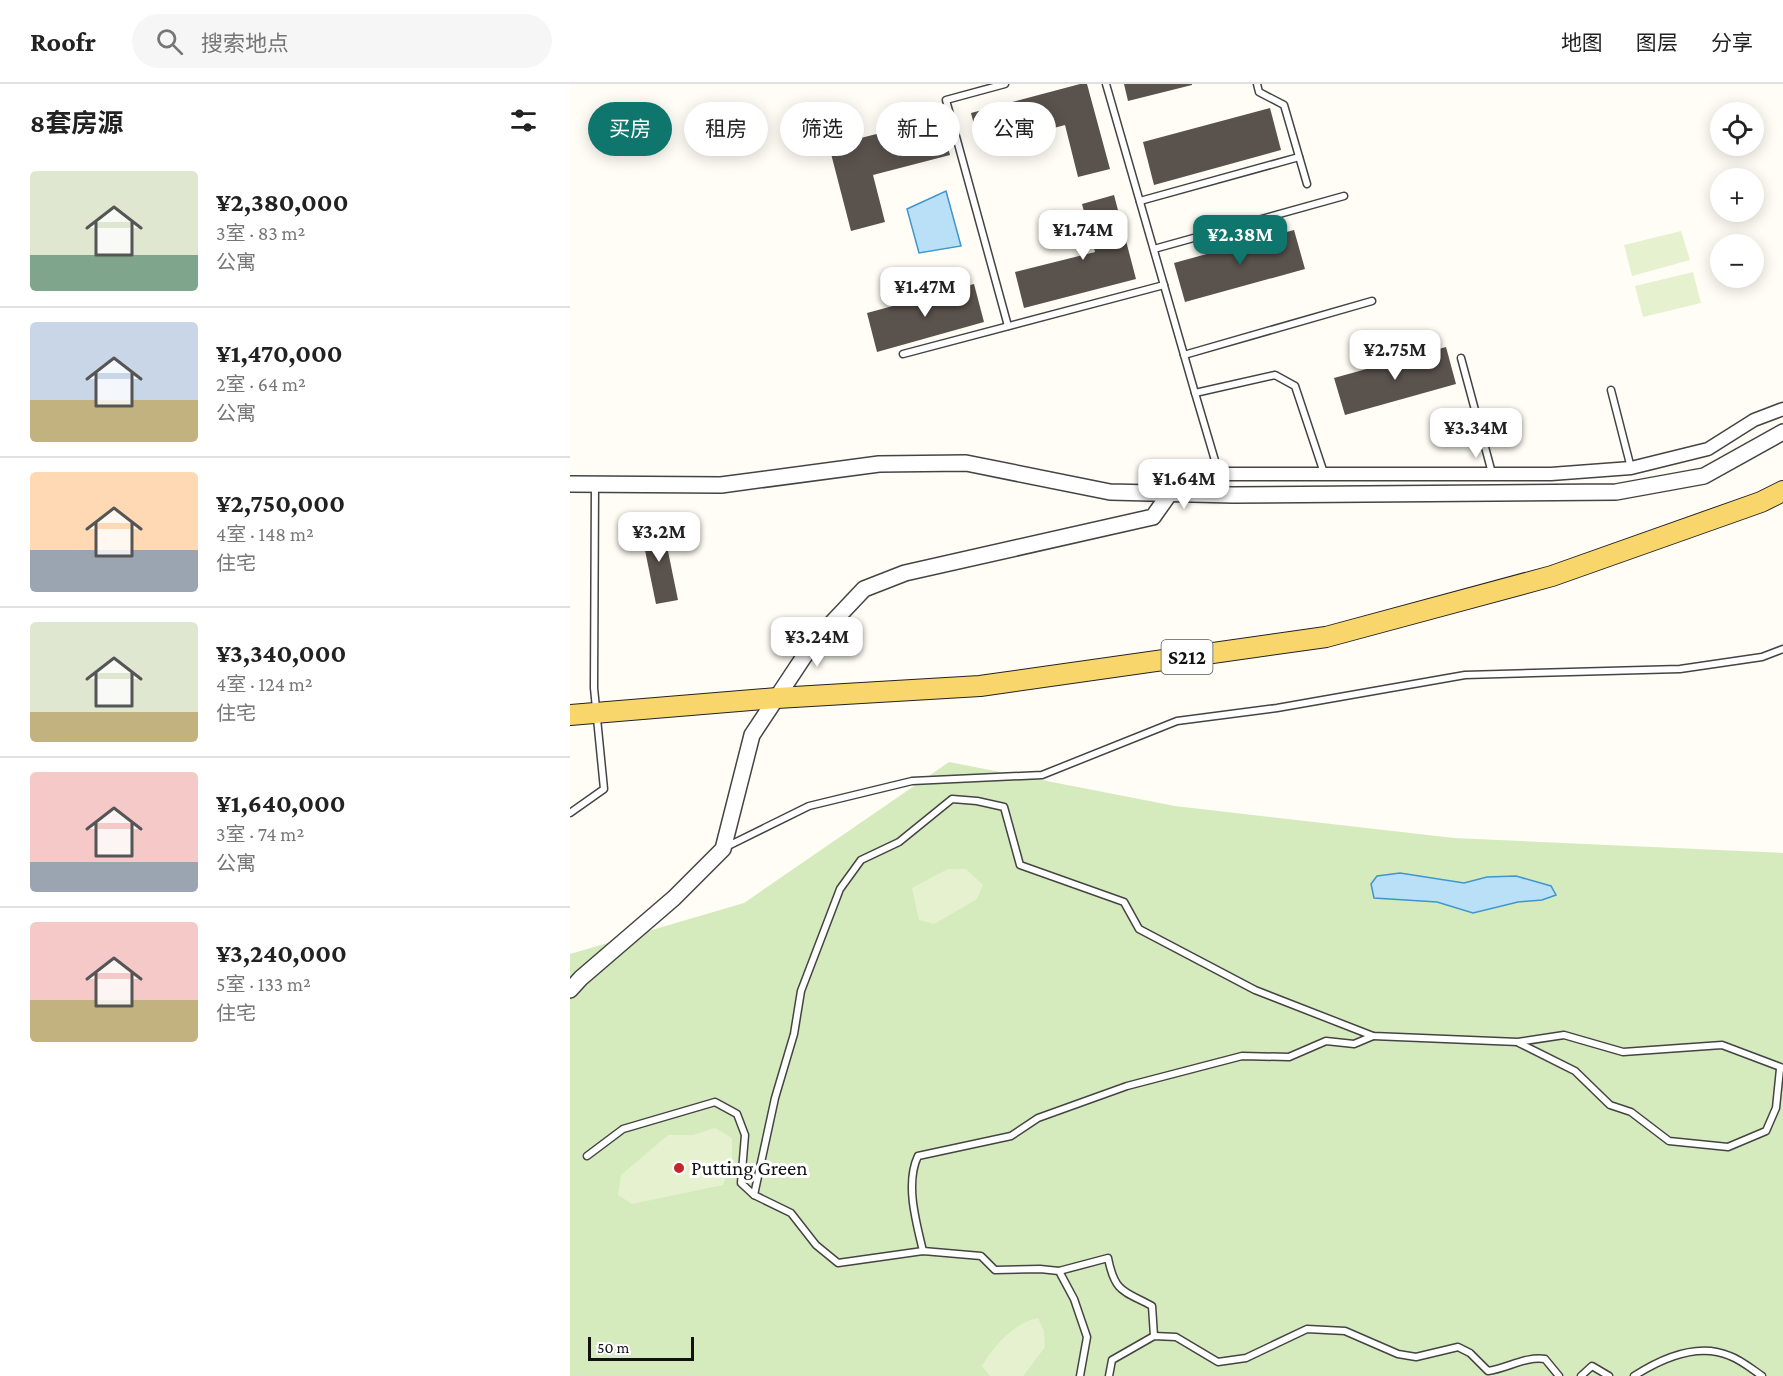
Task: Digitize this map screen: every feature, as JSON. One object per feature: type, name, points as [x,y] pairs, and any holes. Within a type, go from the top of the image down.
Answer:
[{"type":"main road","name":"S212","points":[[570,715],[777,698],[980,686],[1326,637],[1552,576],[1761,502],[1783,491]]},
{"type":"street","points":[[570,990],[674,898],[723,849],[752,735],[813,644],[864,589],[905,573],[1153,517],[1170,493],[1219,474],[1551,474],[1631,468],[1708,449],[1754,420],[1783,409]]},
{"type":"street","points":[[570,484],[721,485],[879,465],[966,463],[1110,492],[1254,495],[1616,492],[1704,476],[1783,432]]},
{"type":"lane","points":[[1005,84],[946,100],[1008,326]]},
{"type":"lane","points":[[1106,84],[1219,474]]},
{"type":"lane","points":[[1257,84],[1259,92],[1284,105],[1307,184]]},
{"type":"lane","points":[[1140,201],[1299,157]]},
{"type":"lane","points":[[1154,249],[1344,196]]},
{"type":"lane","points":[[903,354],[1164,285]]},
{"type":"lane","points":[[1184,355],[1372,301]]},
{"type":"lane","points":[[1461,358],[1493,474]]},
{"type":"lane","points":[[1195,393],[1275,375],[1294,386],[1324,474]]},
{"type":"lane","points":[[1611,390],[1631,468]]},
{"type":"lane","points":[[570,813],[604,789],[594,688],[595,484]]},
{"type":"lane","points":[[723,849],[809,806],[912,781],[1042,775],[1177,721],[1277,708],[1465,675],[1680,669],[1762,657],[1783,649]]},
{"type":"lane","points":[[754,1195],[776,1098],[794,1034],[801,991],[840,890],[861,860],[899,842],[952,799],[977,801],[1004,807],[1020,865],[1124,902],[1139,929],[1255,990],[1373,1036],[1518,1042],[1564,1035],[1623,1052],[1722,1045],[1782,1068],[1776,1108],[1766,1131],[1728,1147],[1669,1141],[1631,1112],[1610,1105],[1575,1071],[1518,1042]]},
{"type":"lane","points":[[923,1251],[912,1206],[914,1165],[918,1155],[1011,1136],[1038,1118],[1138,1083],[1242,1056],[1289,1057],[1326,1041],[1354,1044],[1373,1036]]},
{"type":"lane","points":[[587,1156],[623,1128],[715,1102],[737,1114],[745,1135],[741,1183],[754,1195],[791,1213],[816,1245],[838,1263],[923,1251],[981,1256],[995,1270],[1040,1269],[1059,1272],[1108,1258],[1111,1272],[1122,1292],[1152,1306],[1154,1336]]},
{"type":"lane","points":[[1059,1272],[1074,1299],[1087,1337],[1080,1376]]},
{"type":"lane","points":[[1109,1376],[1112,1360],[1154,1336],[1176,1337],[1218,1362],[1246,1358],[1307,1329],[1345,1331],[1398,1354],[1416,1357],[1458,1347],[1470,1353],[1488,1371],[1507,1368],[1533,1357],[1545,1359],[1559,1376]]},
{"type":"lane","points":[[1634,1376],[1683,1352],[1711,1350],[1731,1356],[1762,1376]]},
{"type":"lane","points":[[1581,1376],[1592,1366],[1609,1376]]},
{"type":"green space","points":[[1681,231],[1690,260],[1632,276],[1624,245]]},
{"type":"green space","points":[[1693,272],[1701,303],[1643,317],[1635,286]]},
{"type":"green space","points":[[949,762],[1175,806],[1454,838],[1783,853],[1783,1376],[570,1376],[570,954],[744,903]]},
{"type":"green space","points":[[948,869],[966,869],[983,885],[977,899],[934,924],[919,920],[912,888]]},
{"type":"green space","name":"Putting Green","points":[[715,1128],[732,1138],[732,1161],[723,1185],[632,1204],[618,1195],[621,1175],[668,1135],[693,1135]]},
{"type":"green space","points":[[1038,1318],[1044,1331],[1045,1347],[1023,1376],[990,1376],[982,1366],[992,1351],[1022,1324]]},
{"type":"water","points":[[946,191],[961,246],[919,253],[907,209]]},
{"type":"water","points":[[1400,873],[1464,883],[1487,877],[1516,876],[1551,886],[1556,895],[1542,900],[1518,902],[1473,913],[1437,902],[1374,898],[1371,884],[1377,876]]},
{"type":"building","points":[[1087,84],[1110,169],[1078,177],[1065,125],[1056,127],[1056,102],[1012,102]]},
{"type":"building","points":[[1124,84],[1192,84],[1192,85],[1128,101]]},
{"type":"building","points":[[1270,108],[1281,150],[1154,185],[1143,142]]},
{"type":"building","points":[[876,134],[876,156],[946,156],[873,175],[885,222],[851,231],[832,156],[864,156],[864,137]]},
{"type":"building","points":[[1114,195],[1136,279],[1024,308],[1015,272],[1095,252],[1082,204]]},
{"type":"building","points":[[1294,230],[1305,269],[1185,302],[1174,263]]},
{"type":"building","points":[[974,284],[984,322],[877,352],[867,313]]},
{"type":"building","points":[[1446,347],[1456,384],[1345,415],[1334,378]]},
{"type":"building","points":[[662,522],[678,600],[656,604],[640,526]]},
{"type":"place","name":"Putting Green","points":[[679,1168]]}]
